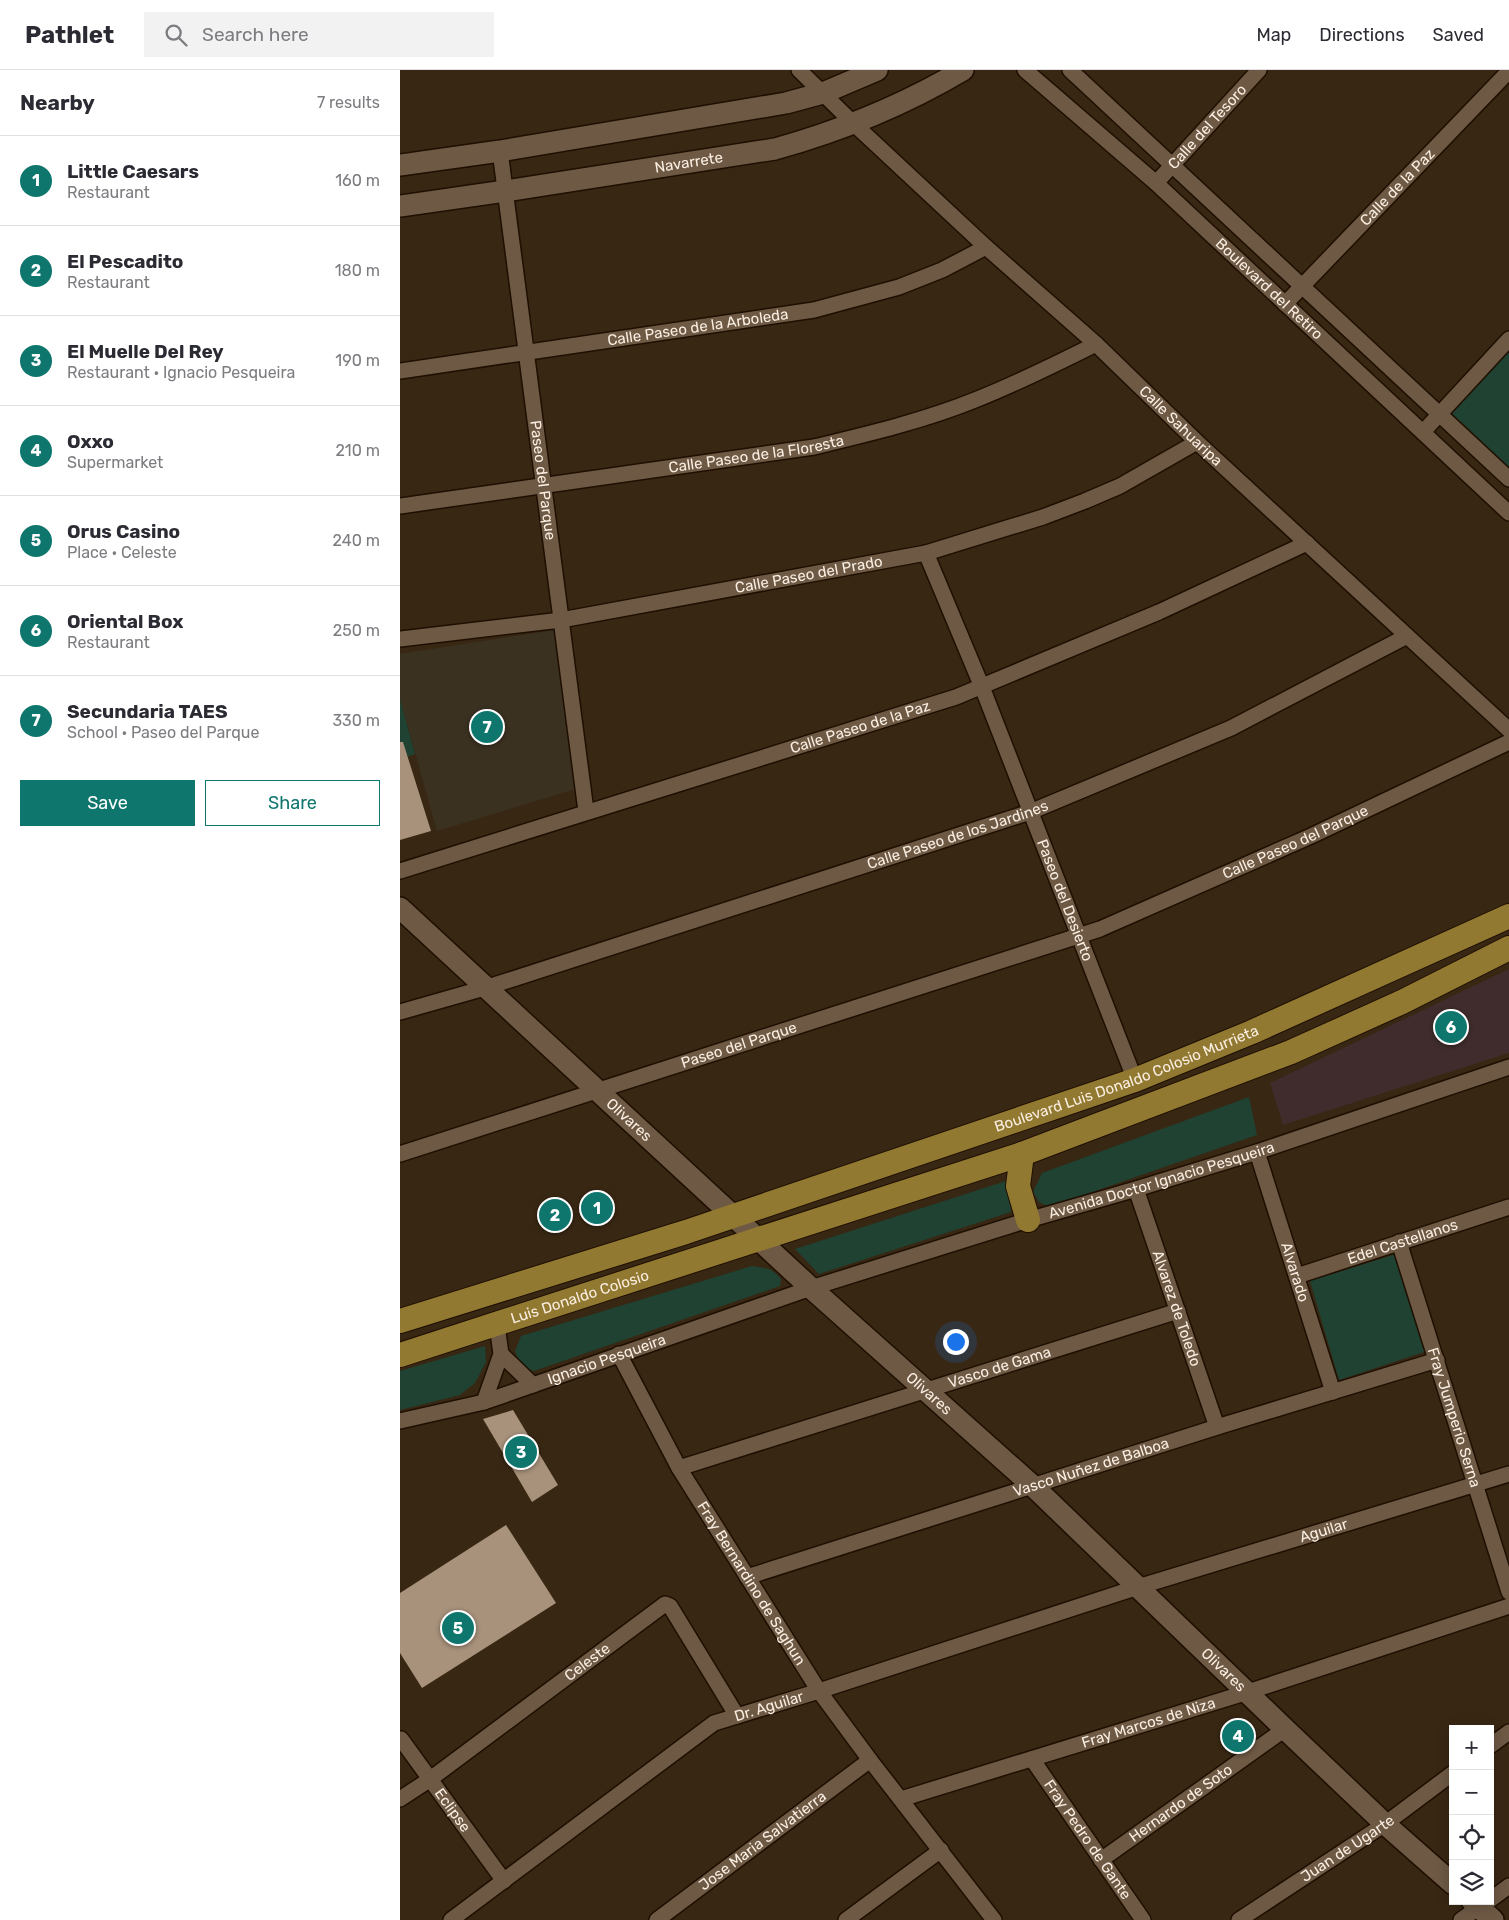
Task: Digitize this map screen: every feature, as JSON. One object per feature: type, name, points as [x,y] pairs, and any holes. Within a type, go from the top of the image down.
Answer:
[{"type":"main road","points":[[400,165],[500,151],[754,109],[823,93],[877,70]]},
{"type":"main road","name":"Navarrete","points":[[400,206],[775,149],[808,140],[853,123],[912,98],[963,70]]},
{"type":"main road","name":"Olivares","points":[[400,908],[488,987],[597,1091],[760,1239],[811,1288],[1034,1486],[1285,1730],[1385,1824],[1449,1880]]},
{"type":"main road","name":"Boulevard Luis Donaldo Colosio Murrieta","points":[[734,1216],[1135,1080],[1252,1032],[1509,916]]},
{"type":"main road","points":[[760,1239],[1022,1154],[1292,1052],[1402,1002],[1509,948]]},
{"type":"main road","points":[[1022,1154],[1018,1186],[1028,1220]]},
{"type":"main road","name":"Luis Donaldo Colosio","points":[[400,1321],[734,1216]]},
{"type":"main road","points":[[685,1263],[690,1247],[690,1241],[686,1232]]},
{"type":"main road","name":"Luis Donaldo Colosio","points":[[400,1355],[760,1239]]},
{"type":"street","name":"Calle Sahuaripa","points":[[799,70],[986,247],[1096,344],[1197,442],[1509,730]]},
{"type":"street","name":"Boulevard del Retiro","points":[[1025,70],[1156,183],[1509,513]]},
{"type":"street","name":"Boulevard del Retiro","points":[[1070,70],[1509,478]]},
{"type":"street","name":"Calle del Tesoro","points":[[1156,183],[1259,70]]},
{"type":"street","name":"Calle de la Paz","points":[[1286,304],[1509,71]]},
{"type":"street","name":"Paseo del Parque","points":[[500,151],[586,812]]},
{"type":"street","name":"Calle Paseo de la Arboleda","points":[[400,371],[823,307],[899,287],[942,270],[986,247]]},
{"type":"street","points":[[1423,432],[1509,339]]},
{"type":"street","name":"Calle Paseo de la Floresta","points":[[400,506],[814,446],[865,435],[938,414],[974,401],[1033,376],[1096,344]]},
{"type":"street","name":"Calle Paseo del Prado","points":[[400,639],[561,620],[926,553],[1043,517],[1085,501],[1120,486],[1197,442]]},
{"type":"street","name":"Calle Paseo de la Paz","points":[[400,870],[920,709],[982,688],[1158,612],[1307,543]]},
{"type":"street","name":"Paseo del Desierto","points":[[926,553],[982,688],[1135,1080]]},
{"type":"street","name":"Calle Paseo de los Jardines","points":[[400,1012],[488,987],[1030,812],[1231,728],[1407,636]]},
{"type":"street","name":"Calle Paseo del Parque","points":[[1078,937],[1133,915],[1311,836],[1509,742]]},
{"type":"street","name":"Paseo del Parque","points":[[400,1154],[1078,937]]},
{"type":"street","name":"Avenida Doctor Ignacio Pesqueira","points":[[811,1288],[1028,1220],[1136,1190],[1257,1152],[1509,1067]]},
{"type":"street","name":"Alvarado","points":[[1257,1152],[1334,1392]]},
{"type":"street","name":"Alvarez de Toledo","points":[[1136,1190],[1217,1427]]},
{"type":"street","name":"Edel Castellanos","points":[[1298,1276],[1509,1207]]},
{"type":"street","name":"Fray Jumperio Serna","points":[[1399,1242],[1477,1485],[1509,1592]]},
{"type":"street","name":"Ignacio Pesqueira","points":[[400,1421],[484,1402],[811,1288]]},
{"type":"street","name":"Vasco de Gama","points":[[679,1468],[925,1389],[1178,1311]]},
{"type":"street","points":[[484,1402],[501,1354],[497,1325]]},
{"type":"street","points":[[501,1354],[533,1385]]},
{"type":"street","name":"Fray Bernardino de Saghun","points":[[618,1354],[679,1468],[819,1691],[994,1920]]},
{"type":"street","name":"Vasco Nuñez de Balboa","points":[[747,1577],[1217,1427],[1437,1360]]},
{"type":"street","name":"Aguilar","points":[[1138,1586],[1509,1474]]},
{"type":"street","name":"Dr. Aguilar","points":[[451,1920],[706,1728],[722,1720],[819,1691],[1138,1586]]},
{"type":"street","name":"Celeste","points":[[400,1798],[429,1780],[667,1604],[670,1606],[736,1716]]},
{"type":"street","name":"Fray Marcos de Niza","points":[[901,1799],[1248,1692],[1509,1606]]},
{"type":"street","name":"Hernardo de Soto","points":[[1101,1860],[1285,1730]]},
{"type":"street","points":[[1494,1743],[1509,1732]]},
{"type":"street","name":"Eclipse","points":[[400,1739],[504,1881]]},
{"type":"street","name":"Jose Maria Salvatierra","points":[[657,1920],[677,1914],[870,1760]]},
{"type":"street","name":"Fray Pedro de Gante","points":[[1032,1760],[1143,1920]]},
{"type":"street","name":"Juan de Ugarte","points":[[1239,1920],[1385,1824],[1449,1776]]},
{"type":"street","points":[[846,1920],[940,1850]]},
{"type":"street","points":[[1461,1920],[1485,1906],[1509,1886]]},
{"type":"shaded area","points":[[554,630],[576,789],[437,831],[400,699],[400,654]]},
{"type":"shaded area","points":[[1509,969],[1509,1053],[1283,1125],[1270,1083]]},
{"type":"green space","points":[[1509,345],[1509,467],[1447,409]]},
{"type":"green space","points":[[400,699],[415,754],[400,759]]},
{"type":"green space","points":[[1249,1097],[1257,1135],[1049,1207],[1039,1202],[1033,1192],[1042,1173]]},
{"type":"green space","points":[[1009,1180],[1011,1212],[819,1274],[795,1249]]},
{"type":"green space","points":[[1396,1254],[1427,1351],[1339,1380],[1310,1281]]},
{"type":"green space","points":[[752,1266],[768,1269],[775,1273],[781,1279],[780,1286],[534,1371],[520,1365],[515,1351],[521,1336]]},
{"type":"green space","points":[[485,1346],[486,1362],[475,1383],[460,1395],[400,1410],[400,1371]]},
{"type":"building","points":[[400,742],[403,742],[431,831],[400,840]]},
{"type":"building","points":[[513,1410],[558,1485],[532,1502],[483,1419]]},
{"type":"building","points":[[506,1525],[556,1603],[422,1688],[400,1653],[400,1593]]},
{"type":"place","name":"Secundaria TAES","points":[[487,727]]},
{"type":"place","name":"Oriental Box","points":[[1451,1027]]},
{"type":"place","name":"Little Caesars","points":[[597,1208]]},
{"type":"place","name":"El Pescadito","points":[[555,1215]]},
{"type":"place","name":"El Muelle Del Rey","points":[[521,1452]]},
{"type":"place","name":"Orus Casino","points":[[458,1628]]},
{"type":"place","name":"Oxxo","points":[[1238,1736]]}]
